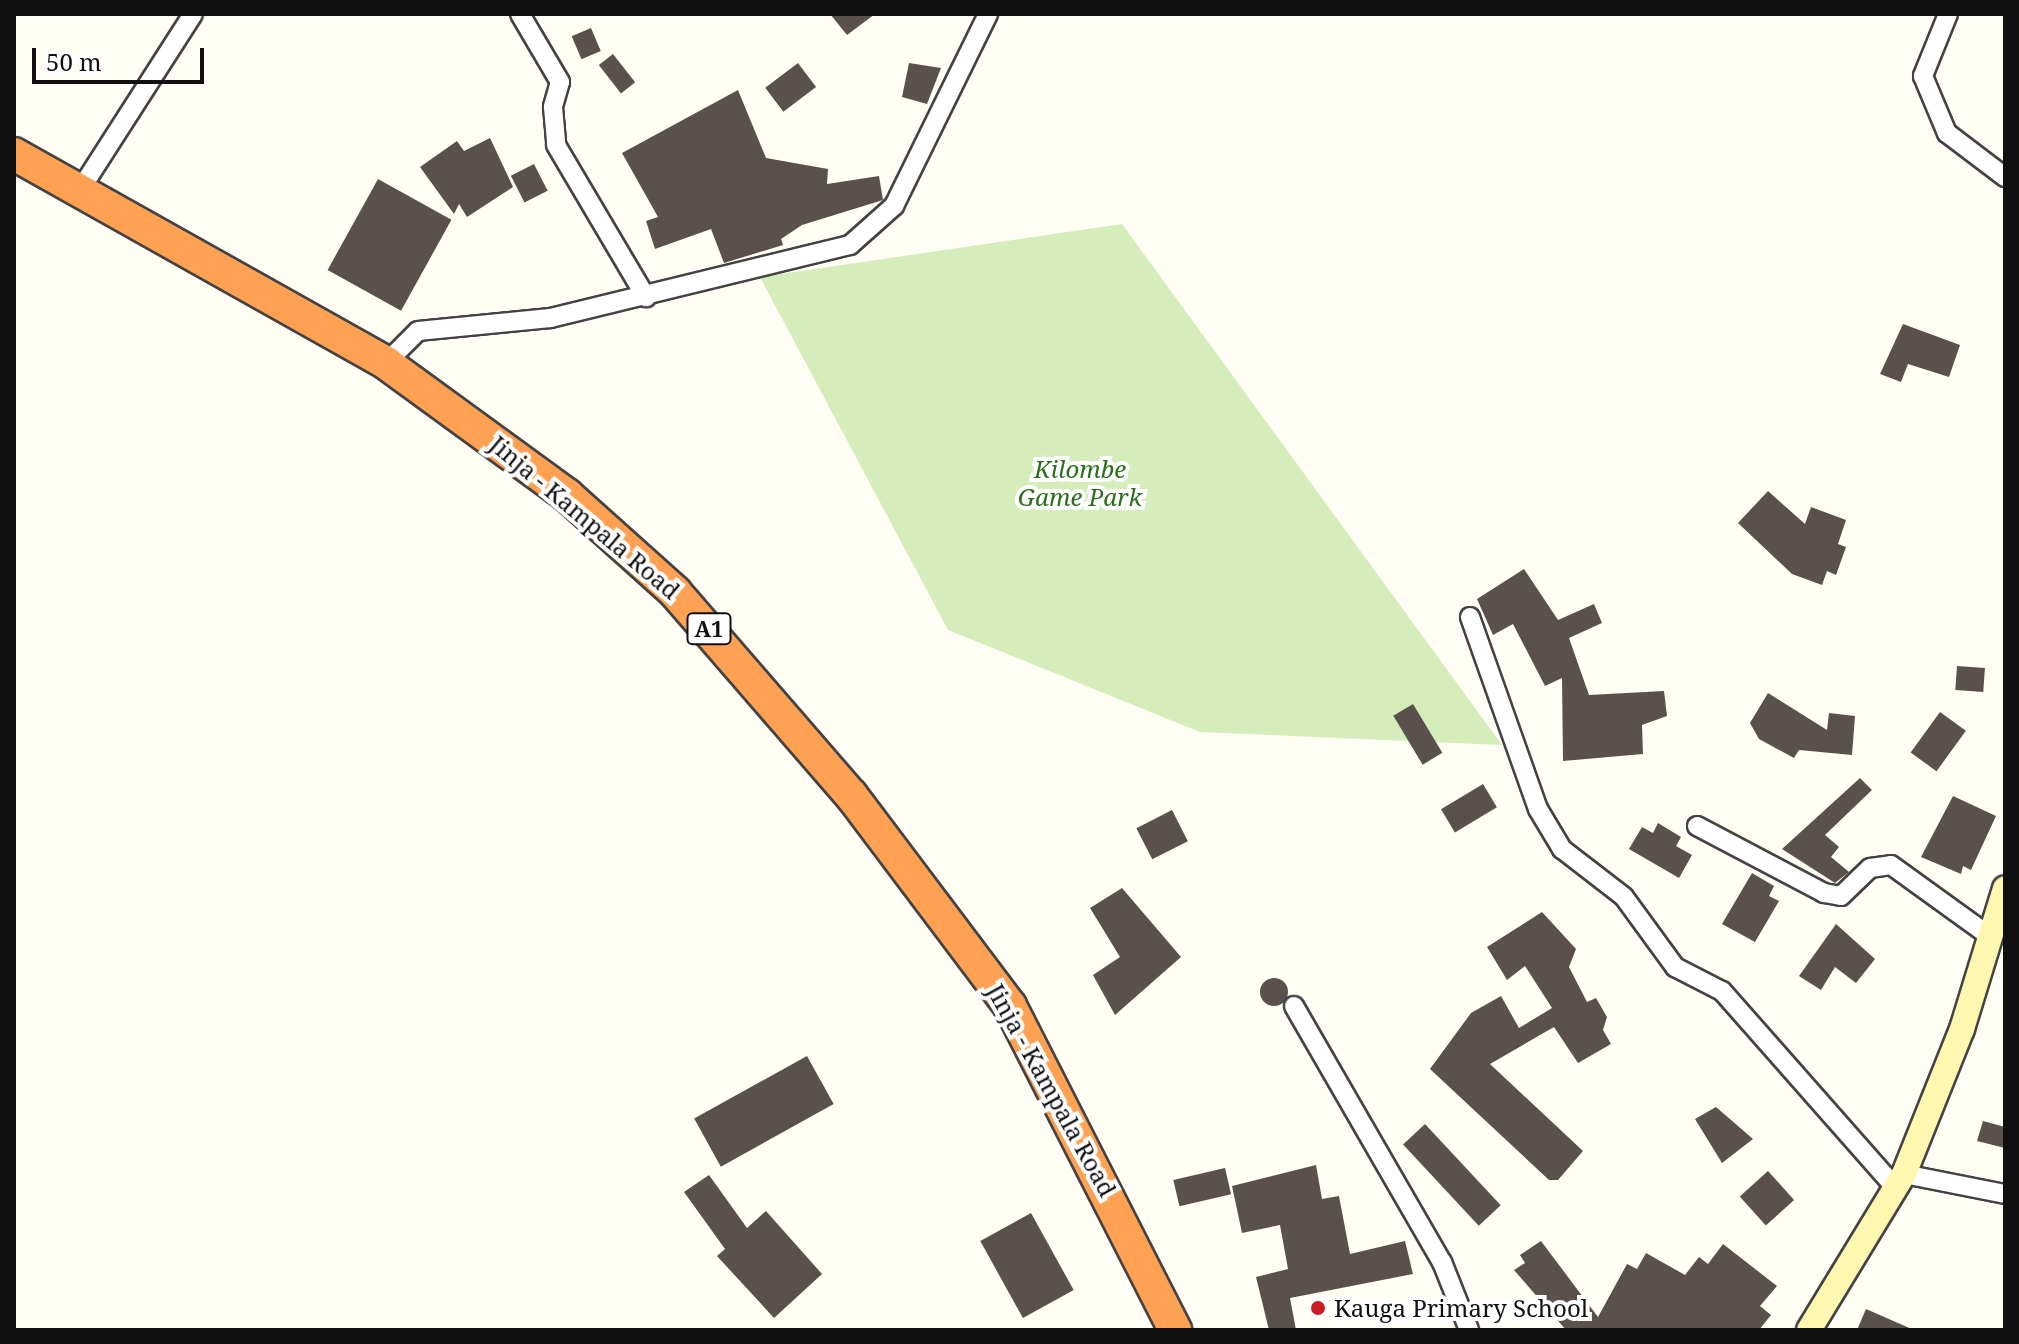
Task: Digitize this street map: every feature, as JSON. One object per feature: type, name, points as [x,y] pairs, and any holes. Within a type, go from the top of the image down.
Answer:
[{"type":"highway","name":"Jinja - Kampala Road","points":[[14,154],[386,363],[567,495],[675,592],[851,795],[1010,1006],[1175,1330]]},
{"type":"street","points":[[80,190],[193,14]]},
{"type":"street","points":[[520,14],[560,82],[553,107],[556,145],[646,297]]},
{"type":"street","points":[[386,363],[418,331],[550,318],[850,245],[878,228],[988,14]]},
{"type":"street","points":[[1948,14],[1923,76],[1947,133],[2005,177]]},
{"type":"street","points":[[1470,617],[1538,809],[1562,849],[1624,897],[1675,967],[1722,991],[1899,1181],[2005,1194]]},
{"type":"street","points":[[1697,826],[1824,893],[1841,896],[1870,868],[1891,865],[1991,937]]},
{"type":"street","points":[[1809,1330],[1899,1181],[1991,937],[2005,888]]},
{"type":"street","points":[[1294,1006],[1442,1262],[1469,1330]]},
{"type":"green space","name":"Kilombe Game Park","points":[[1122,224],[1502,745],[1200,732],[948,630],[760,277]]},
{"type":"building","points":[[830,14],[875,14],[847,35]]},
{"type":"building","points":[[591,28],[601,51],[581,59],[572,36]]},
{"type":"building","points":[[613,54],[635,82],[621,93],[599,65]]},
{"type":"building","points":[[798,63],[816,87],[783,112],[765,88]]},
{"type":"building","points":[[909,63],[941,68],[927,104],[902,97]]},
{"type":"building","points":[[738,90],[766,158],[828,169],[827,184],[879,176],[883,200],[802,225],[781,239],[783,245],[724,263],[711,229],[655,249],[646,221],[658,217],[622,153]]},
{"type":"building","points":[[490,138],[513,187],[467,217],[459,204],[454,214],[420,167],[457,141],[464,151]]},
{"type":"building","points":[[534,164],[548,191],[524,203],[511,176]]},
{"type":"building","points":[[378,179],[451,220],[401,311],[328,270]]},
{"type":"building","points":[[1903,324],[1960,345],[1949,377],[1908,364],[1901,382],[1880,374]]},
{"type":"building","points":[[1768,491],[1805,524],[1811,507],[1846,520],[1838,544],[1846,547],[1836,575],[1827,571],[1822,585],[1792,574],[1738,523]]},
{"type":"building","points":[[1524,569],[1558,620],[1594,604],[1602,623],[1569,638],[1589,695],[1664,691],[1667,716],[1642,725],[1643,754],[1563,761],[1562,678],[1545,686],[1513,624],[1493,635],[1477,599]]},
{"type":"building","points":[[1957,666],[1985,668],[1983,692],[1955,690]]},
{"type":"building","points":[[1768,693],[1827,730],[1829,713],[1855,716],[1852,755],[1799,750],[1794,758],[1759,739],[1750,723]]},
{"type":"building","points":[[1413,704],[1442,753],[1423,765],[1393,716]]},
{"type":"building","points":[[1940,712],[1966,731],[1936,771],[1911,752]]},
{"type":"building","points":[[1860,778],[1872,790],[1825,835],[1839,847],[1831,857],[1849,872],[1835,883],[1782,849]]},
{"type":"building","points":[[1483,784],[1497,807],[1455,832],[1441,809]]},
{"type":"building","points":[[1953,796],[1996,816],[1971,870],[1963,866],[1961,874],[1921,857]]},
{"type":"building","points":[[1172,810],[1188,841],[1152,859],[1136,828]]},
{"type":"building","points":[[1658,823],[1681,837],[1676,846],[1692,855],[1679,878],[1629,849],[1642,827],[1653,833]]},
{"type":"building","points":[[1752,873],[1774,886],[1769,896],[1779,901],[1755,942],[1722,924]]},
{"type":"building","points":[[1122,888],[1181,957],[1115,1015],[1093,975],[1120,957],[1090,908]]},
{"type":"building","points":[[1542,912],[1576,949],[1569,967],[1587,1002],[1596,998],[1607,1017],[1603,1030],[1611,1044],[1578,1063],[1554,1027],[1490,1064],[1583,1151],[1558,1180],[1549,1180],[1430,1069],[1471,1013],[1501,996],[1519,1028],[1552,1008],[1525,966],[1507,980],[1487,947]]},
{"type":"building","points":[[1836,924],[1875,959],[1856,983],[1835,967],[1821,990],[1799,976]]},
{"type":"building","points":[[1274,978],[1284,982],[1288,992],[1284,1002],[1274,1006],[1264,1002],[1260,992],[1264,982]]},
{"type":"building","points":[[807,1056],[834,1104],[721,1167],[694,1119]]},
{"type":"building","points":[[1716,1107],[1753,1139],[1722,1163],[1695,1119]]},
{"type":"building","points":[[1983,1121],[2005,1127],[2005,1148],[1977,1141]]},
{"type":"building","points":[[1425,1124],[1501,1205],[1479,1226],[1403,1144]]},
{"type":"building","points":[[1316,1165],[1322,1199],[1339,1196],[1350,1254],[1405,1241],[1413,1274],[1290,1298],[1296,1330],[1269,1330],[1256,1277],[1288,1269],[1280,1225],[1242,1233],[1232,1186]]},
{"type":"building","points":[[1225,1168],[1231,1194],[1179,1206],[1173,1180]]},
{"type":"building","points":[[1768,1171],[1794,1200],[1766,1225],[1740,1196]]},
{"type":"building","points":[[709,1175],[747,1228],[766,1211],[822,1274],[774,1318],[717,1256],[725,1249],[684,1192]]},
{"type":"building","points":[[1031,1213],[1074,1290],[1023,1318],[980,1241]]},
{"type":"building","points":[[1541,1241],[1598,1317],[1627,1264],[1637,1269],[1646,1253],[1685,1275],[1699,1257],[1708,1264],[1723,1244],[1777,1286],[1760,1306],[1771,1315],[1759,1330],[1566,1330],[1514,1270],[1525,1263],[1520,1255]]},
{"type":"building","points":[[1866,1309],[1914,1330],[1857,1330]]},
{"type":"place","name":"Kauga Primary School","points":[[1318,1308]]}]
